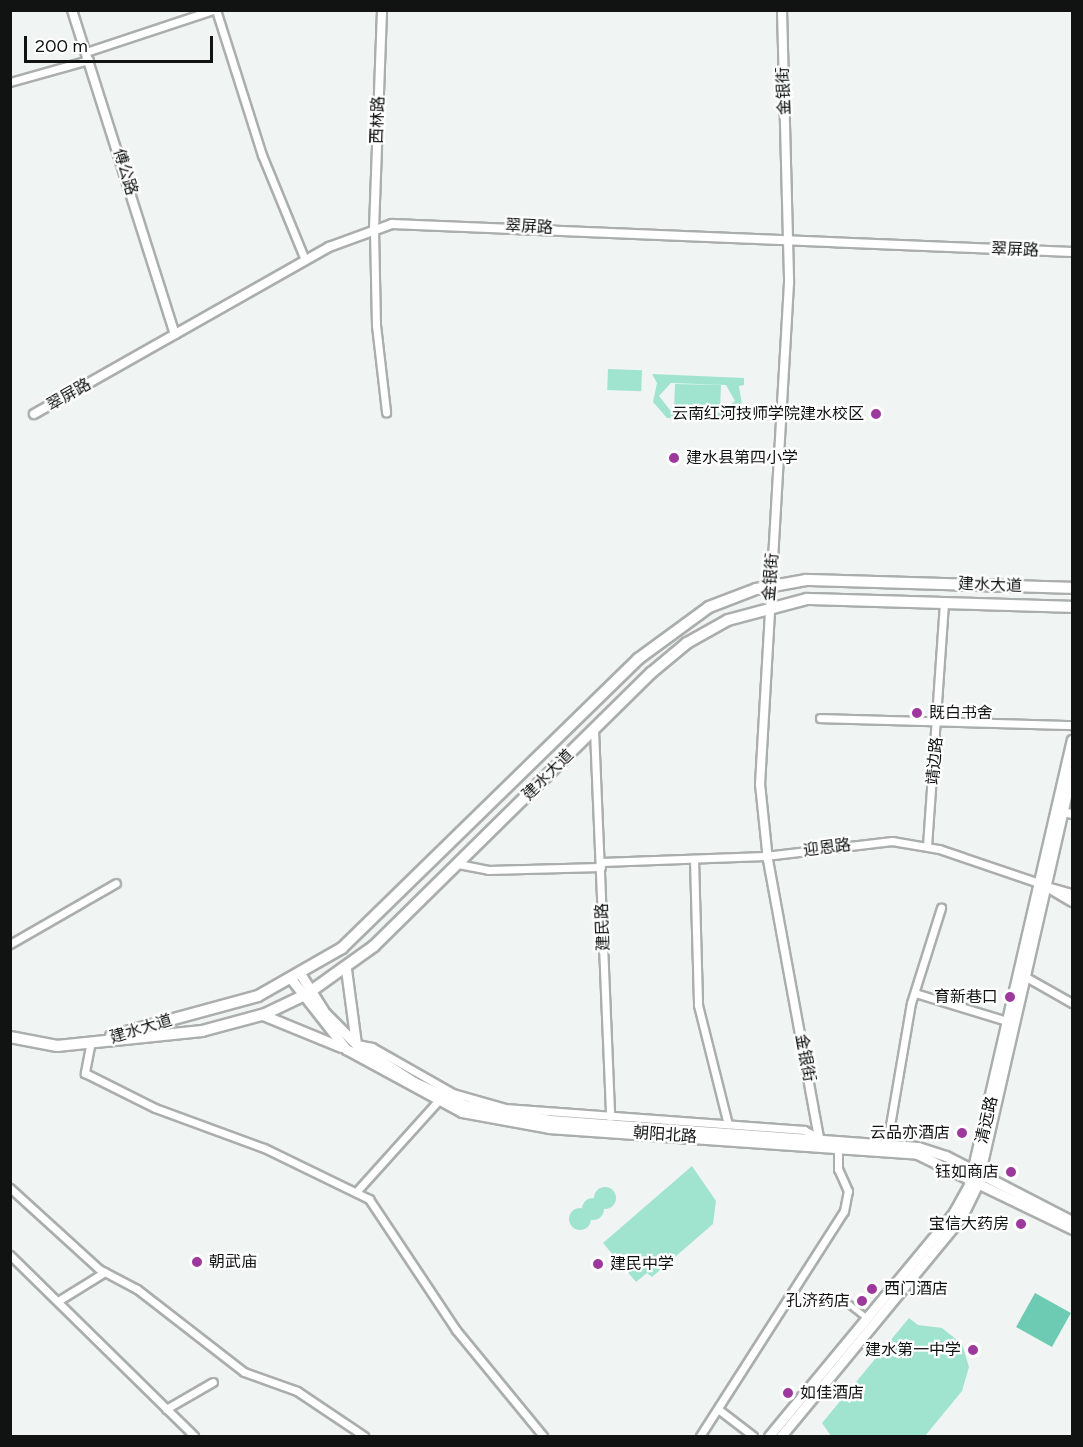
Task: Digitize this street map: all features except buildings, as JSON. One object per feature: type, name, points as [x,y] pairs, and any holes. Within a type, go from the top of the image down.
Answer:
[{"type":"main road","name":"建水大道","points":[[97,1040],[246,1000],[296,977],[362,932],[651,647],[709,607],[771,585],[818,579],[1072,588]]},
{"type":"main road","name":"建水大道","points":[[97,1040],[202,1031],[261,1015],[307,993],[346,969],[687,643],[769,606],[818,599],[1072,608]]},
{"type":"main road","name":"清远路","points":[[1064,812],[1072,740]]},
{"type":"main road","name":"清远路","points":[[769,1437],[954,1212],[977,1175],[1010,1022],[1064,812],[1072,771]]},
{"type":"main road","name":"清远路","points":[[782,1436],[961,1218],[977,1175],[1026,977],[1044,885]]},
{"type":"main road","points":[[346,969],[356,1044]]},
{"type":"main road","name":"朝阳北路","points":[[296,977],[346,1048],[437,1102],[519,1125],[917,1154],[977,1175],[1072,1221]]},
{"type":"main road","name":"朝阳北路","points":[[307,993],[356,1044],[414,1082],[465,1105],[520,1117],[610,1119],[887,1143],[937,1152],[1072,1229]]},
{"type":"main road","points":[[261,1015],[282,1018],[346,1048]]},
{"type":"main road","points":[[10,1037],[49,1046],[97,1040]]},
{"type":"street","name":"傅公路","points":[[72,10],[175,334]]},
{"type":"street","points":[[10,82],[214,10],[262,155],[305,260]]},
{"type":"street","name":"西林路","points":[[374,229],[382,10]]},
{"type":"street","name":"金银街","points":[[782,10],[789,241],[771,585],[759,739],[767,856],[819,1138]]},
{"type":"street","name":"翠屏路","points":[[34,414],[305,260],[374,229],[404,223],[1072,252]]},
{"type":"street","points":[[374,229],[376,326],[386,412]]},
{"type":"street","name":"靖边路","points":[[927,846],[938,723],[944,604]]},
{"type":"street","points":[[820,718],[1072,725]]},
{"type":"street","name":"建民路","points":[[594,730],[610,1119]]},
{"type":"street","name":"迎恩路","points":[[458,864],[488,870],[601,865],[694,858],[767,856],[886,841],[927,846],[1072,894]]},
{"type":"street","points":[[694,858],[698,1005],[728,1124]]},
{"type":"street","points":[[10,944],[116,883]]},
{"type":"street","name":"迎恩路","points":[[1044,885],[1072,902]]},
{"type":"street","points":[[887,1143],[915,993],[941,908]]},
{"type":"street","points":[[1026,977],[1071,999]]},
{"type":"street","points":[[915,993],[1010,1022]]},
{"type":"street","points":[[97,1040],[85,1074],[356,1192],[383,1214],[456,1330],[543,1437]]},
{"type":"street","points":[[356,1192],[437,1102]]},
{"type":"street","points":[[610,1119],[804,1130],[819,1138]]},
{"type":"street","points":[[700,1437],[844,1211],[848,1191],[837,1164],[838,1147]]},
{"type":"street","points":[[10,1188],[105,1272],[137,1289],[243,1372],[297,1391],[364,1437]]},
{"type":"street","points":[[10,1256],[194,1437]]},
{"type":"street","points":[[58,1301],[105,1272]]},
{"type":"street","points":[[849,1304],[867,1318]]},
{"type":"street","points":[[166,1409],[213,1382]]},
{"type":"street","points":[[718,1409],[753,1437]]},
{"type":"shaded area","points":[[608,369],[642,370],[641,391],[607,390]]},
{"type":"shaded area","points":[[652,374],[744,378],[744,385],[739,386],[742,405],[726,419],[667,418],[653,402],[657,383]],"holes":[[[671,383],[726,385],[735,401],[720,412],[721,385],[675,384],[674,410],[711,412],[670,410],[659,396]]]},
{"type":"shaded area","points":[[692,1166],[716,1201],[713,1224],[652,1277],[647,1273],[636,1282],[603,1243]]},
{"type":"shaded area","points":[[605,1187],[613,1190],[616,1198],[613,1206],[605,1209],[597,1206],[594,1198],[597,1190]]},
{"type":"shaded area","points":[[593,1198],[603,1205],[604,1209],[597,1219],[593,1220],[583,1213],[582,1209],[589,1199]]},
{"type":"shaded area","points":[[580,1208],[588,1211],[591,1219],[588,1227],[580,1230],[572,1227],[569,1219],[572,1211]]},
{"type":"shaded area","points":[[1035,1293],[1071,1313],[1052,1347],[1016,1327]]},
{"type":"shaded area","points":[[909,1318],[918,1325],[942,1328],[962,1344],[969,1367],[962,1391],[925,1436],[831,1436],[822,1423]]},
{"type":"place","name":"云南红河技师学院建水校区","points":[[876,414]]},
{"type":"place","name":"建水县第四小学","points":[[674,458]]},
{"type":"place","name":"既白书舍","points":[[917,713]]},
{"type":"place","name":"育新巷口","points":[[1010,997]]},
{"type":"place","name":"云品亦酒店","points":[[962,1133]]},
{"type":"place","name":"钰如商店","points":[[1011,1172]]},
{"type":"place","name":"宝信大药房","points":[[1021,1224]]},
{"type":"place","name":"朝武庙","points":[[197,1262]]},
{"type":"place","name":"建民中学","points":[[598,1264]]},
{"type":"place","name":"西门酒店","points":[[872,1289]]},
{"type":"place","name":"孔济药店","points":[[862,1301]]},
{"type":"place","name":"建水第一中学","points":[[973,1350]]},
{"type":"place","name":"如佳酒店","points":[[788,1393]]}]
